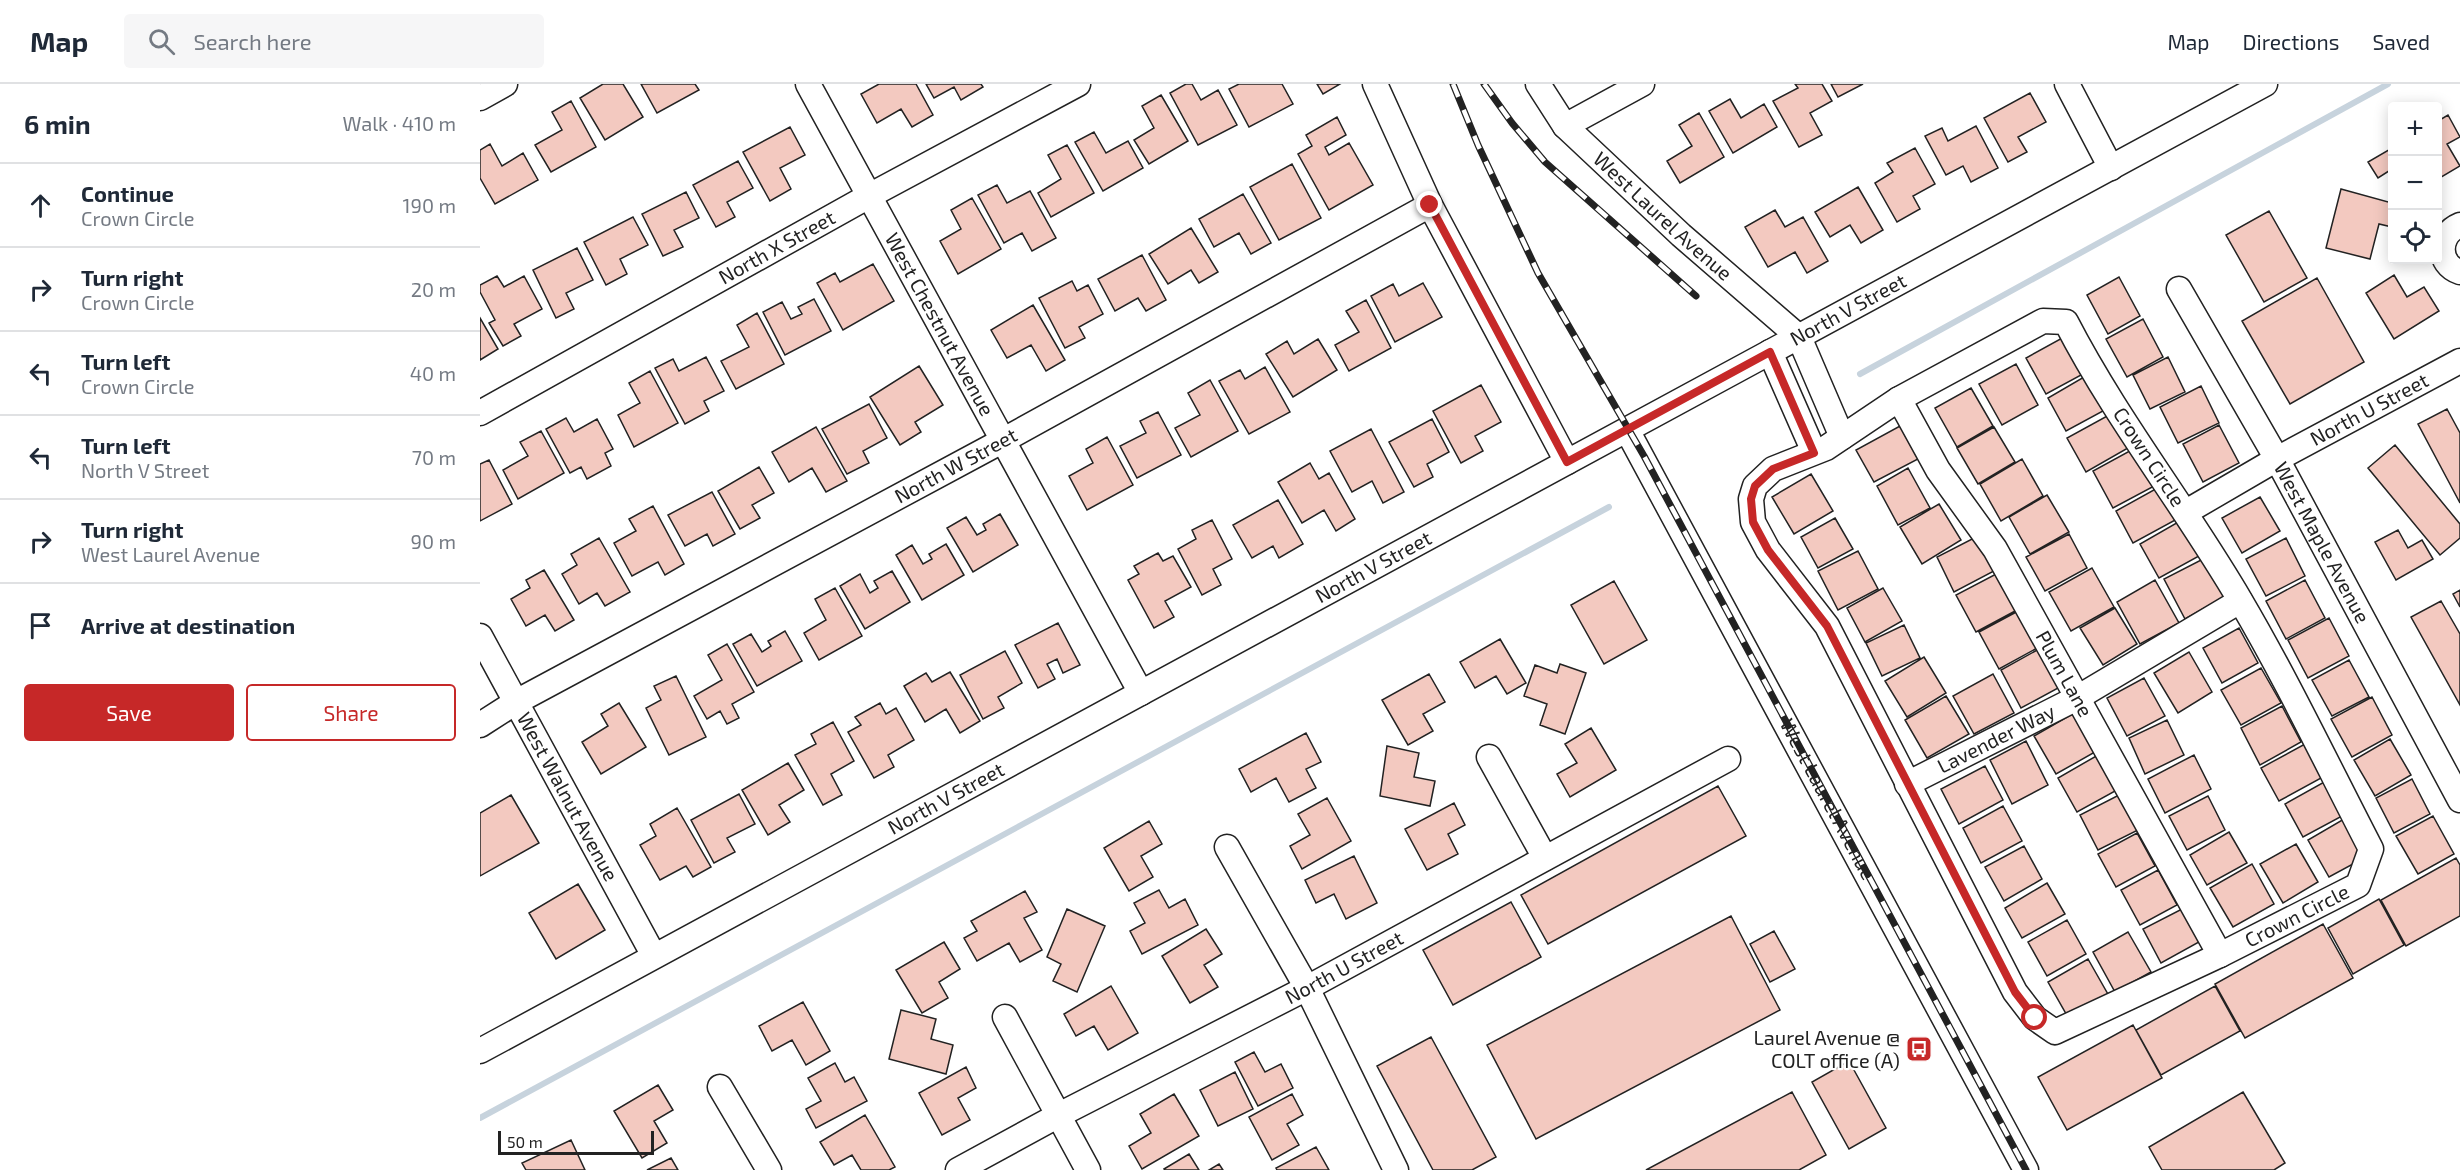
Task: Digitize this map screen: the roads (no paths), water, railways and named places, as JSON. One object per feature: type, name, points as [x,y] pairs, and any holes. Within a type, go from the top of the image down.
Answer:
[{"type":"street","points":[[480,98],[505,84]]},
{"type":"street","name":"West Chestnut Avenue","points":[[808,84],[1141,693]]},
{"type":"street","name":"North X Street","points":[[480,413],[869,196],[1078,84]]},
{"type":"street","points":[[1375,84],[1430,205],[1567,462]]},
{"type":"street","name":"West Laurel Avenue","points":[[1538,84],[1565,126],[1681,236],[1799,337]]},
{"type":"street","points":[[1565,126],[1642,84]]},
{"type":"street","points":[[2067,84],[2111,168]]},
{"type":"street","name":"North V Street","points":[[480,1051],[2265,84]]},
{"type":"street","name":"North W Street","points":[[480,725],[516,702],[1002,441],[1430,205]]},
{"type":"street","points":[[2460,225],[2453,228],[2446,236],[2442,252],[2450,266],[2460,272]]},
{"type":"street","name":"West Maple Avenue","points":[[2179,290],[2277,459],[2457,785]]},
{"type":"street","name":"Crown Circle","points":[[2043,321],[2067,322],[2088,363],[2186,512],[2240,601],[2371,849],[2358,885],[2220,955],[2055,1032],[2035,1018],[2015,992],[1827,626],[1768,550],[1753,522],[1751,499],[1755,486],[1773,469],[1814,453],[1842,437],[1899,399],[2043,321]]},
{"type":"street","points":[[1799,337],[1842,437]]},
{"type":"street","points":[[1770,352],[1814,453]]},
{"type":"street","name":"North U Street","points":[[2186,512],[2277,459],[2460,361]]},
{"type":"street","name":"Plum Lane","points":[[1899,399],[1938,470],[1995,549],[2220,955]]},
{"type":"street","name":"West Laurel Avenue","points":[[1627,430],[2026,1170]]},
{"type":"street","name":"Lavender Way","points":[[1907,784],[2078,698],[2240,601]]},
{"type":"street","name":"West Walnut Avenue","points":[[480,636],[654,956]]},
{"type":"street","points":[[1489,757],[1545,858]]},
{"type":"street","name":"North U Street","points":[[958,1170],[1059,1115],[1306,988],[1728,759]]},
{"type":"street","points":[[1227,847],[1306,988],[1396,1170]]},
{"type":"street","points":[[1005,1017],[1088,1170]]},
{"type":"street","points":[[720,1087],[769,1170]]},
{"type":"waterway","points":[[1860,374],[2388,84]]},
{"type":"waterway","points":[[480,1118],[1609,507]]},
{"type":"railway","points":[[1453,84],[1478,145],[1538,273],[1644,456],[2026,1170]]},
{"type":"railway","points":[[1484,84],[1512,123],[1545,162],[1696,296]]},
{"type":"place","name":"Laurel Avenue @ COLT office (A)","points":[[1919,1049]]}]
